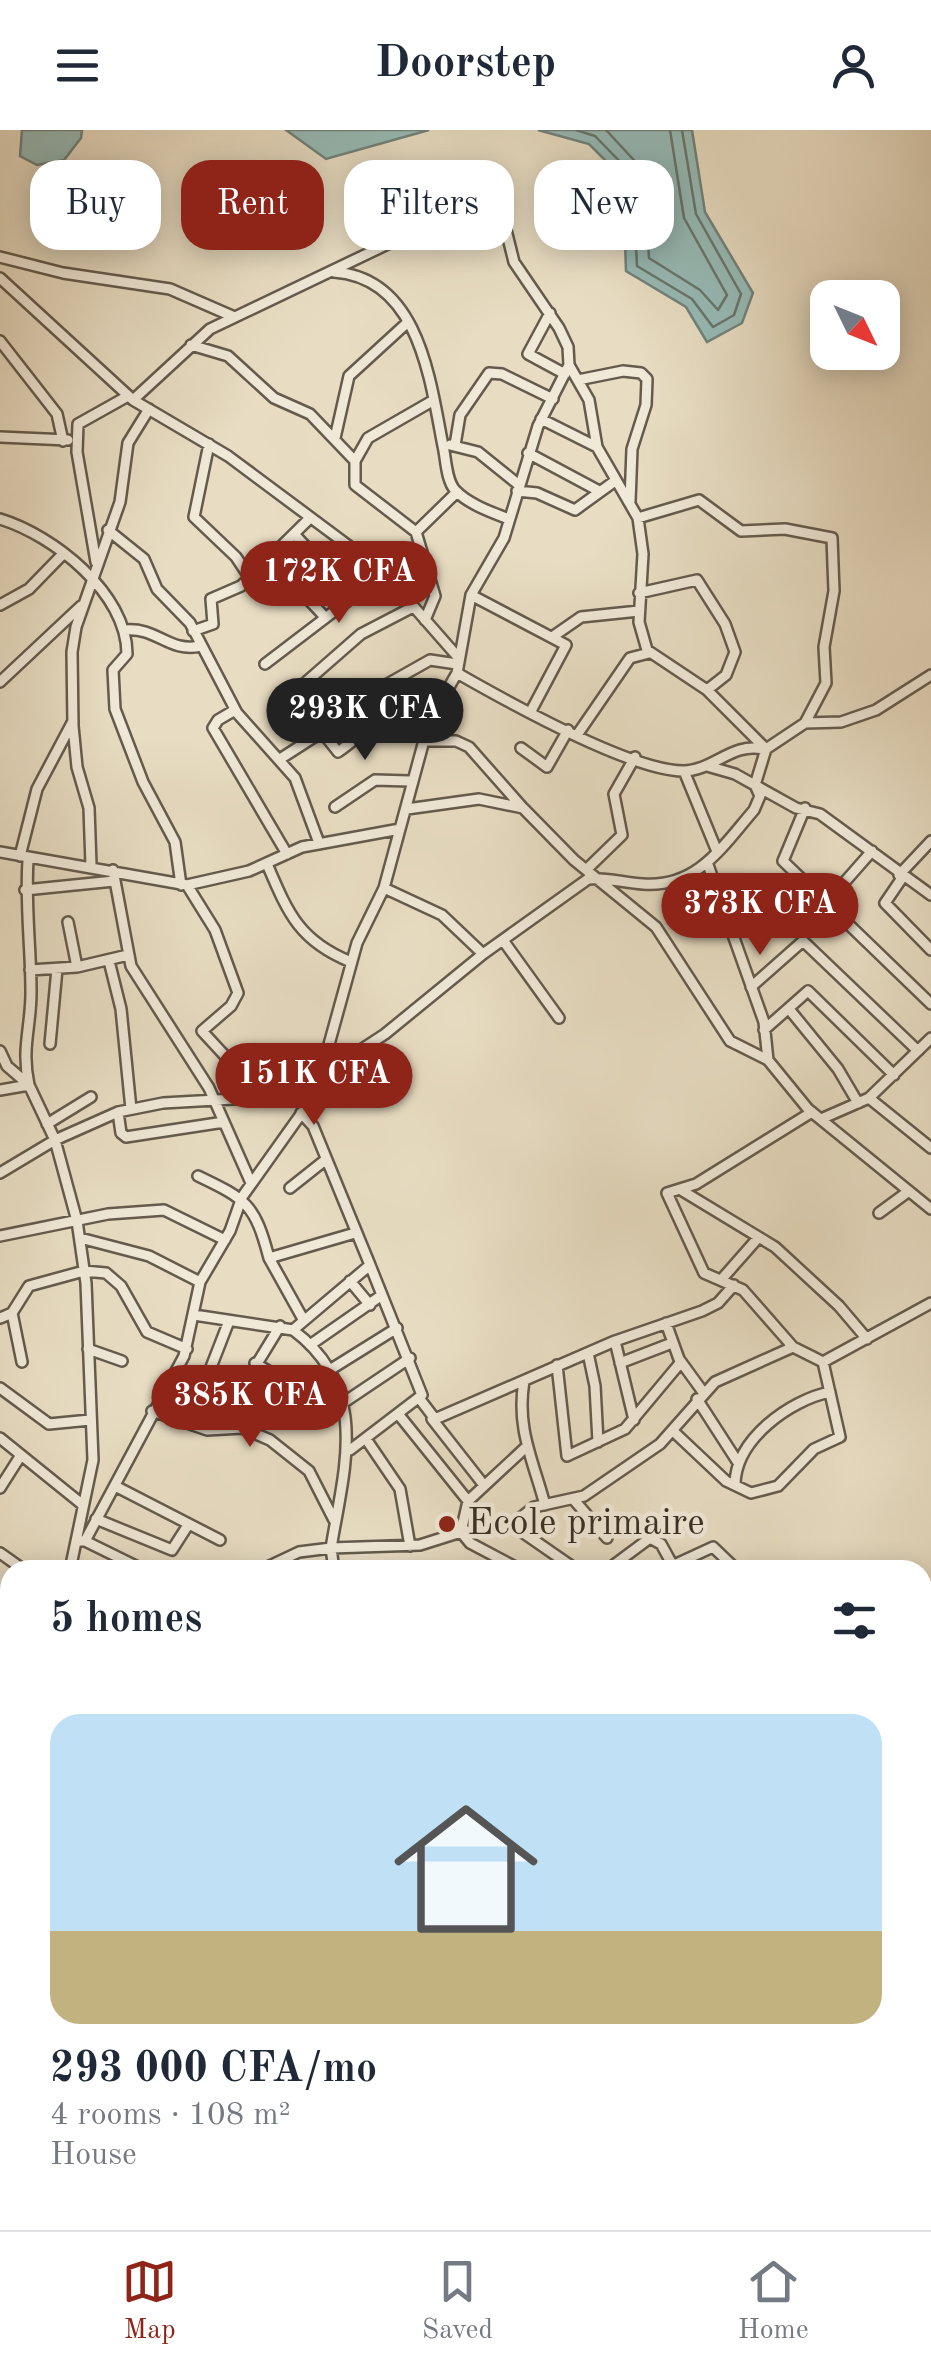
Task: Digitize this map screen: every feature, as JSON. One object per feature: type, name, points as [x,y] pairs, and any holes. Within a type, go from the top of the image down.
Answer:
[{"type":"street","points":[[74,1560],[187,1349],[200,1282],[225,1240],[242,1197],[301,1113],[319,1080],[351,962],[384,888],[407,809],[409,781],[434,710],[457,664],[471,595],[504,538],[528,453],[567,370],[568,346],[514,262],[506,230],[480,191],[332,272],[232,316],[191,345],[130,398],[83,419],[76,439],[97,564]]},
{"type":"street","points":[[0,257],[63,273],[170,289],[232,316]]},
{"type":"street","points":[[332,272],[360,275],[382,287],[408,322],[422,349],[450,482],[457,492],[509,519]]},
{"type":"street","points":[[0,278],[130,398],[209,444],[383,574],[425,620],[457,664],[530,711],[635,757],[684,771],[707,766],[739,748],[766,750]]},
{"type":"street","points":[[550,314],[528,354],[567,370],[578,380],[592,409],[598,447],[638,518],[643,554],[639,610],[649,653],[708,690],[766,750]]},
{"type":"street","points":[[335,438],[346,380],[408,322]]},
{"type":"street","points":[[0,341],[52,407],[63,441]]},
{"type":"street","points":[[191,345],[233,360],[258,386],[310,414],[355,462]]},
{"type":"street","points":[[578,380],[623,371],[641,372],[647,379],[646,406],[632,449],[630,502]]},
{"type":"street","points":[[454,445],[460,415],[489,373],[502,374],[552,399]]},
{"type":"street","points":[[425,620],[436,596],[416,532],[352,481],[355,462],[368,438],[434,400]]},
{"type":"street","points":[[90,865],[89,808],[78,767],[73,721],[72,652],[83,605],[122,490],[128,443],[148,410]]},
{"type":"street","points":[[541,419],[598,447]]},
{"type":"street","points":[[0,436],[76,439]]},
{"type":"street","points":[[209,444],[194,518],[236,557],[250,578]]},
{"type":"street","points":[[443,444],[478,452],[518,488],[542,494],[571,510],[615,480]]},
{"type":"street","points":[[528,453],[599,491]]},
{"type":"street","points":[[416,532],[457,492]]},
{"type":"street","points":[[0,1172],[54,1140],[118,1112],[264,1098],[319,1080],[385,1034],[484,954],[505,943],[555,900],[590,878],[677,884],[708,862],[754,810],[760,796],[755,785],[766,750],[805,723],[826,683],[824,647],[834,591],[832,538],[785,529],[740,531],[699,500],[638,518]]},
{"type":"street","points":[[194,631],[213,624],[211,599],[250,578],[310,518]]},
{"type":"street","points":[[0,519],[36,531],[94,580],[125,630],[127,654],[113,670],[115,709],[143,782],[175,842],[184,885],[214,930],[238,993],[232,1006],[202,1031],[264,1098]]},
{"type":"street","points":[[108,530],[144,559],[157,590],[194,631],[236,710],[300,786],[319,843]]},
{"type":"street","points":[[296,535],[352,597]]},
{"type":"street","points":[[0,605],[29,589],[63,554]]},
{"type":"street","points":[[271,560],[324,616]]},
{"type":"street","points":[[265,664],[383,574]]},
{"type":"street","points":[[639,593],[698,580],[725,624],[734,652],[726,675],[708,690]]},
{"type":"street","points":[[471,595],[555,635],[566,648],[530,711]]},
{"type":"street","points":[[0,682],[83,605]]},
{"type":"street","points":[[297,690],[361,634],[413,607]]},
{"type":"street","points":[[555,635],[581,617],[639,610]]},
{"type":"street","points":[[125,630],[145,628],[183,649],[201,646]]},
{"type":"street","points":[[521,748],[547,766],[630,658],[649,653]]},
{"type":"street","points":[[280,759],[356,709],[368,694],[430,660],[457,664]]},
{"type":"street","points":[[805,723],[858,718],[931,675]]},
{"type":"street","points":[[322,733],[338,752],[402,703],[415,702],[434,710]]},
{"type":"street","points":[[236,710],[212,727],[287,854]]},
{"type":"street","points":[[73,721],[37,788],[24,858],[32,935],[30,1009],[22,1055],[29,1084],[54,1140],[80,1238],[93,1460],[83,1506],[81,1541]]},
{"type":"street","points":[[424,741],[456,741],[470,747],[523,808],[587,869],[641,910],[665,938],[730,1041],[768,1060],[817,1116],[931,1208]]},
{"type":"street","points":[[587,869],[622,835],[614,794],[635,757]]},
{"type":"street","points":[[707,766],[828,819],[931,895]]},
{"type":"street","points":[[684,771],[716,849]]},
{"type":"street","points":[[335,807],[375,780],[409,781]]},
{"type":"street","points":[[407,809],[479,798],[523,808]]},
{"type":"street","points":[[804,808],[782,859],[931,1004]]},
{"type":"street","points":[[25,890],[113,876],[184,885],[267,864],[319,843],[400,829]]},
{"type":"street","points":[[931,841],[901,876],[885,903],[931,950]]},
{"type":"street","points":[[828,901],[872,851]]},
{"type":"street","points":[[0,852],[90,865],[113,876]]},
{"type":"street","points":[[708,862],[751,987],[768,1060]]},
{"type":"street","points":[[267,864],[296,926],[328,952],[351,962]]},
{"type":"street","points":[[113,876],[128,955],[216,1101],[251,1183]]},
{"type":"street","points":[[384,888],[442,916],[484,954]]},
{"type":"street","points":[[68,922],[77,967]]},
{"type":"street","points":[[751,987],[802,941],[918,1051]]},
{"type":"street","points":[[505,943],[559,1018]]},
{"type":"street","points":[[30,970],[77,967],[128,955]]},
{"type":"street","points":[[109,961],[121,1009],[132,1108]]},
{"type":"street","points":[[50,1044],[57,968]]},
{"type":"street","points":[[764,1030],[810,992],[894,1075]]},
{"type":"street","points":[[789,1009],[838,1069],[858,1103]]},
{"type":"street","points":[[673,1431],[726,1481],[751,1493],[776,1486],[814,1449],[839,1439],[823,1362],[794,1347],[734,1285],[704,1273],[667,1193],[680,1190],[817,1116],[869,1098],[931,1038]]},
{"type":"street","points":[[0,1051],[4,1066],[29,1084]]},
{"type":"street","points":[[0,1090],[29,1084]]},
{"type":"street","points":[[47,1124],[91,1097]]},
{"type":"street","points":[[869,1098],[931,1148]]},
{"type":"street","points":[[118,1112],[120,1133],[126,1137],[224,1122]]},
{"type":"street","points":[[301,1113],[313,1126],[422,1394],[400,1415],[350,1450]]},
{"type":"street","points":[[290,1188],[324,1160]]},
{"type":"street","points":[[198,1176],[242,1197],[260,1223],[269,1258],[303,1318]]},
{"type":"street","points":[[680,1190],[805,1272],[866,1339]]},
{"type":"street","points":[[880,1213],[909,1191]]},
{"type":"street","points":[[0,1236],[77,1221],[168,1210],[225,1240]]},
{"type":"street","points":[[269,1258],[355,1233]]},
{"type":"street","points":[[80,1238],[149,1256],[200,1282]]},
{"type":"street","points":[[721,1280],[758,1238]]},
{"type":"street","points":[[294,1330],[303,1318],[370,1266]]},
{"type":"street","points":[[0,1318],[12,1312],[29,1286],[84,1271],[102,1272],[115,1279],[147,1332],[187,1349]]},
{"type":"street","points":[[350,1281],[370,1305]]},
{"type":"street","points":[[432,1419],[615,1342],[715,1305],[734,1285]]},
{"type":"street","points":[[310,1345],[382,1295]]},
{"type":"street","points":[[823,1362],[931,1303]]},
{"type":"street","points":[[12,1312],[22,1362]]},
{"type":"street","points":[[194,1315],[294,1330],[310,1345],[330,1376],[343,1402],[350,1450],[331,1548],[333,1560]]},
{"type":"street","points":[[201,1392],[229,1321]]},
{"type":"street","points":[[666,1323],[681,1362],[737,1460],[735,1484]]},
{"type":"street","points":[[244,1385],[280,1326]]},
{"type":"street","points":[[397,1328],[330,1376],[307,1401],[318,1414],[410,1358]]},
{"type":"street","points":[[615,1342],[634,1420]]},
{"type":"street","points":[[620,1363],[672,1343]]},
{"type":"street","points":[[282,1560],[299,1552],[331,1548],[410,1546],[512,1524],[534,1507],[574,1500],[620,1474],[673,1431],[700,1395],[738,1369],[794,1347]]},
{"type":"street","points":[[88,1350],[122,1361]]},
{"type":"street","points":[[588,1354],[595,1386],[598,1442]]},
{"type":"street","points":[[557,1366],[566,1455],[598,1442],[634,1420],[681,1362]]},
{"type":"street","points":[[255,1364],[310,1396]]},
{"type":"street","points":[[524,1380],[519,1412],[525,1448],[546,1505]]},
{"type":"street","points":[[0,1388],[49,1424],[90,1420]]},
{"type":"street","points":[[737,1460],[801,1398],[830,1392]]},
{"type":"street","points":[[420,1398],[483,1484]]},
{"type":"street","points":[[152,1411],[208,1430],[242,1428],[263,1435],[309,1471],[335,1523]]},
{"type":"street","points":[[400,1415],[468,1501]]},
{"type":"street","points":[[0,1438],[83,1506]]},
{"type":"street","points":[[366,1440],[400,1489],[410,1546]]},
{"type":"street","points":[[461,1532],[468,1501],[525,1448]]},
{"type":"street","points":[[0,1488],[21,1455]]},
{"type":"street","points":[[116,1486],[220,1540]]},
{"type":"street","points":[[574,1500],[607,1538]]},
{"type":"street","points":[[96,1519],[172,1550],[188,1525]]},
{"type":"street","points":[[512,1524],[563,1560]]},
{"type":"street","points":[[461,1532],[470,1543],[502,1560]]},
{"type":"street","points":[[620,1560],[650,1538],[661,1544],[666,1560]]},
{"type":"street","points":[[81,1541],[122,1560]]},
{"type":"street","points":[[684,1560],[714,1547],[727,1560]]},
{"type":"street","points":[[0,1879],[0,1904]]},
{"type":"water","points":[[22,130],[82,130],[81,138],[64,160],[30,161],[20,156]]},
{"type":"water","points":[[286,130],[429,130],[326,159]]},
{"type":"water","points":[[538,130],[692,130],[705,212],[753,293],[742,323],[707,342],[686,307],[626,271],[625,250],[674,250],[674,160],[605,160],[589,144]]},
{"type":"place","name":"Ecole primaire","points":[[447,1524]]}]
